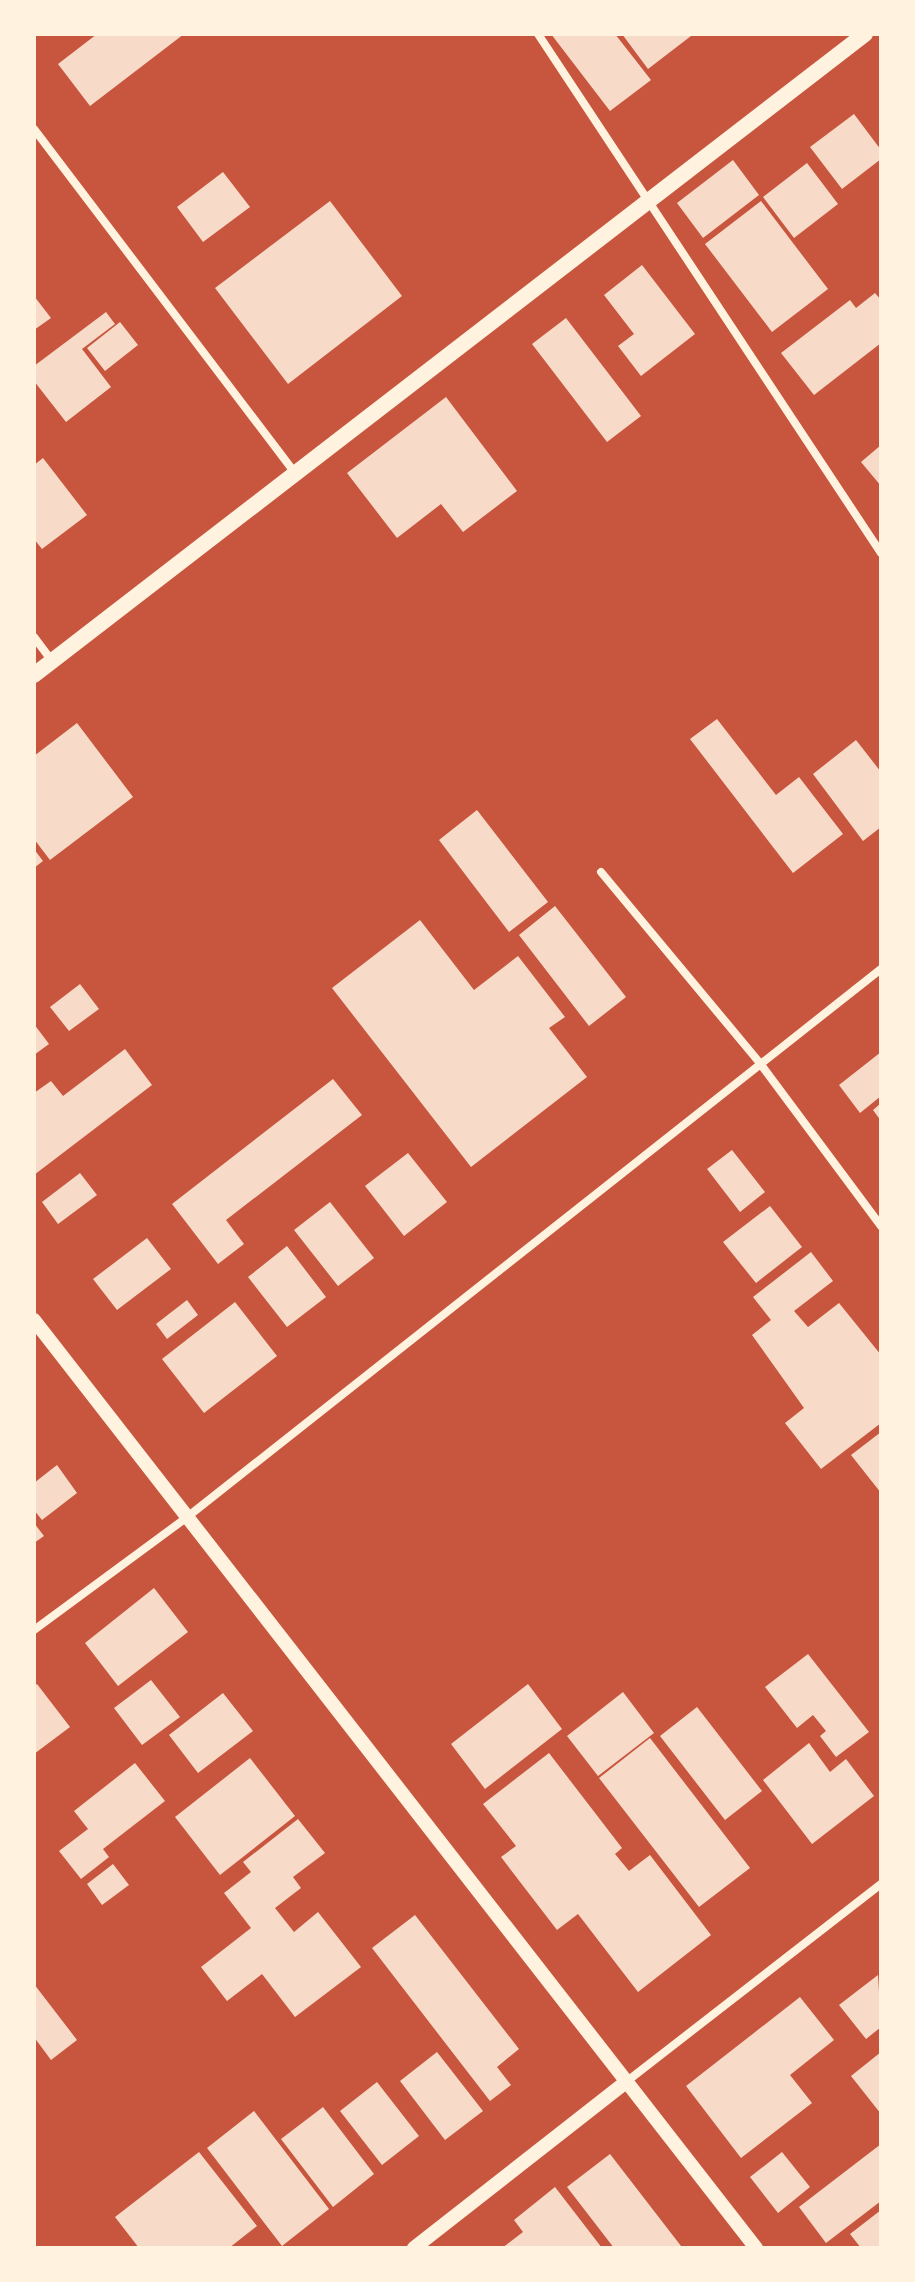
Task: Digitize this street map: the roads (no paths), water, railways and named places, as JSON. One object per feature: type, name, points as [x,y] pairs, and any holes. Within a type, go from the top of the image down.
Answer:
[{"type":"main road","points":[[34,675],[865,34]]},
{"type":"street","points":[[538,34],[881,553]]},
{"type":"street","points":[[34,129],[295,473]]},
{"type":"street","points":[[34,637],[52,661]]},
{"type":"street","points":[[601,872],[759,1062],[881,1226]]},
{"type":"street","points":[[34,1630],[186,1518],[759,1062],[881,969]]},
{"type":"street","points":[[34,1320],[756,2248]]},
{"type":"street","points":[[414,2248],[881,1884]]}]
